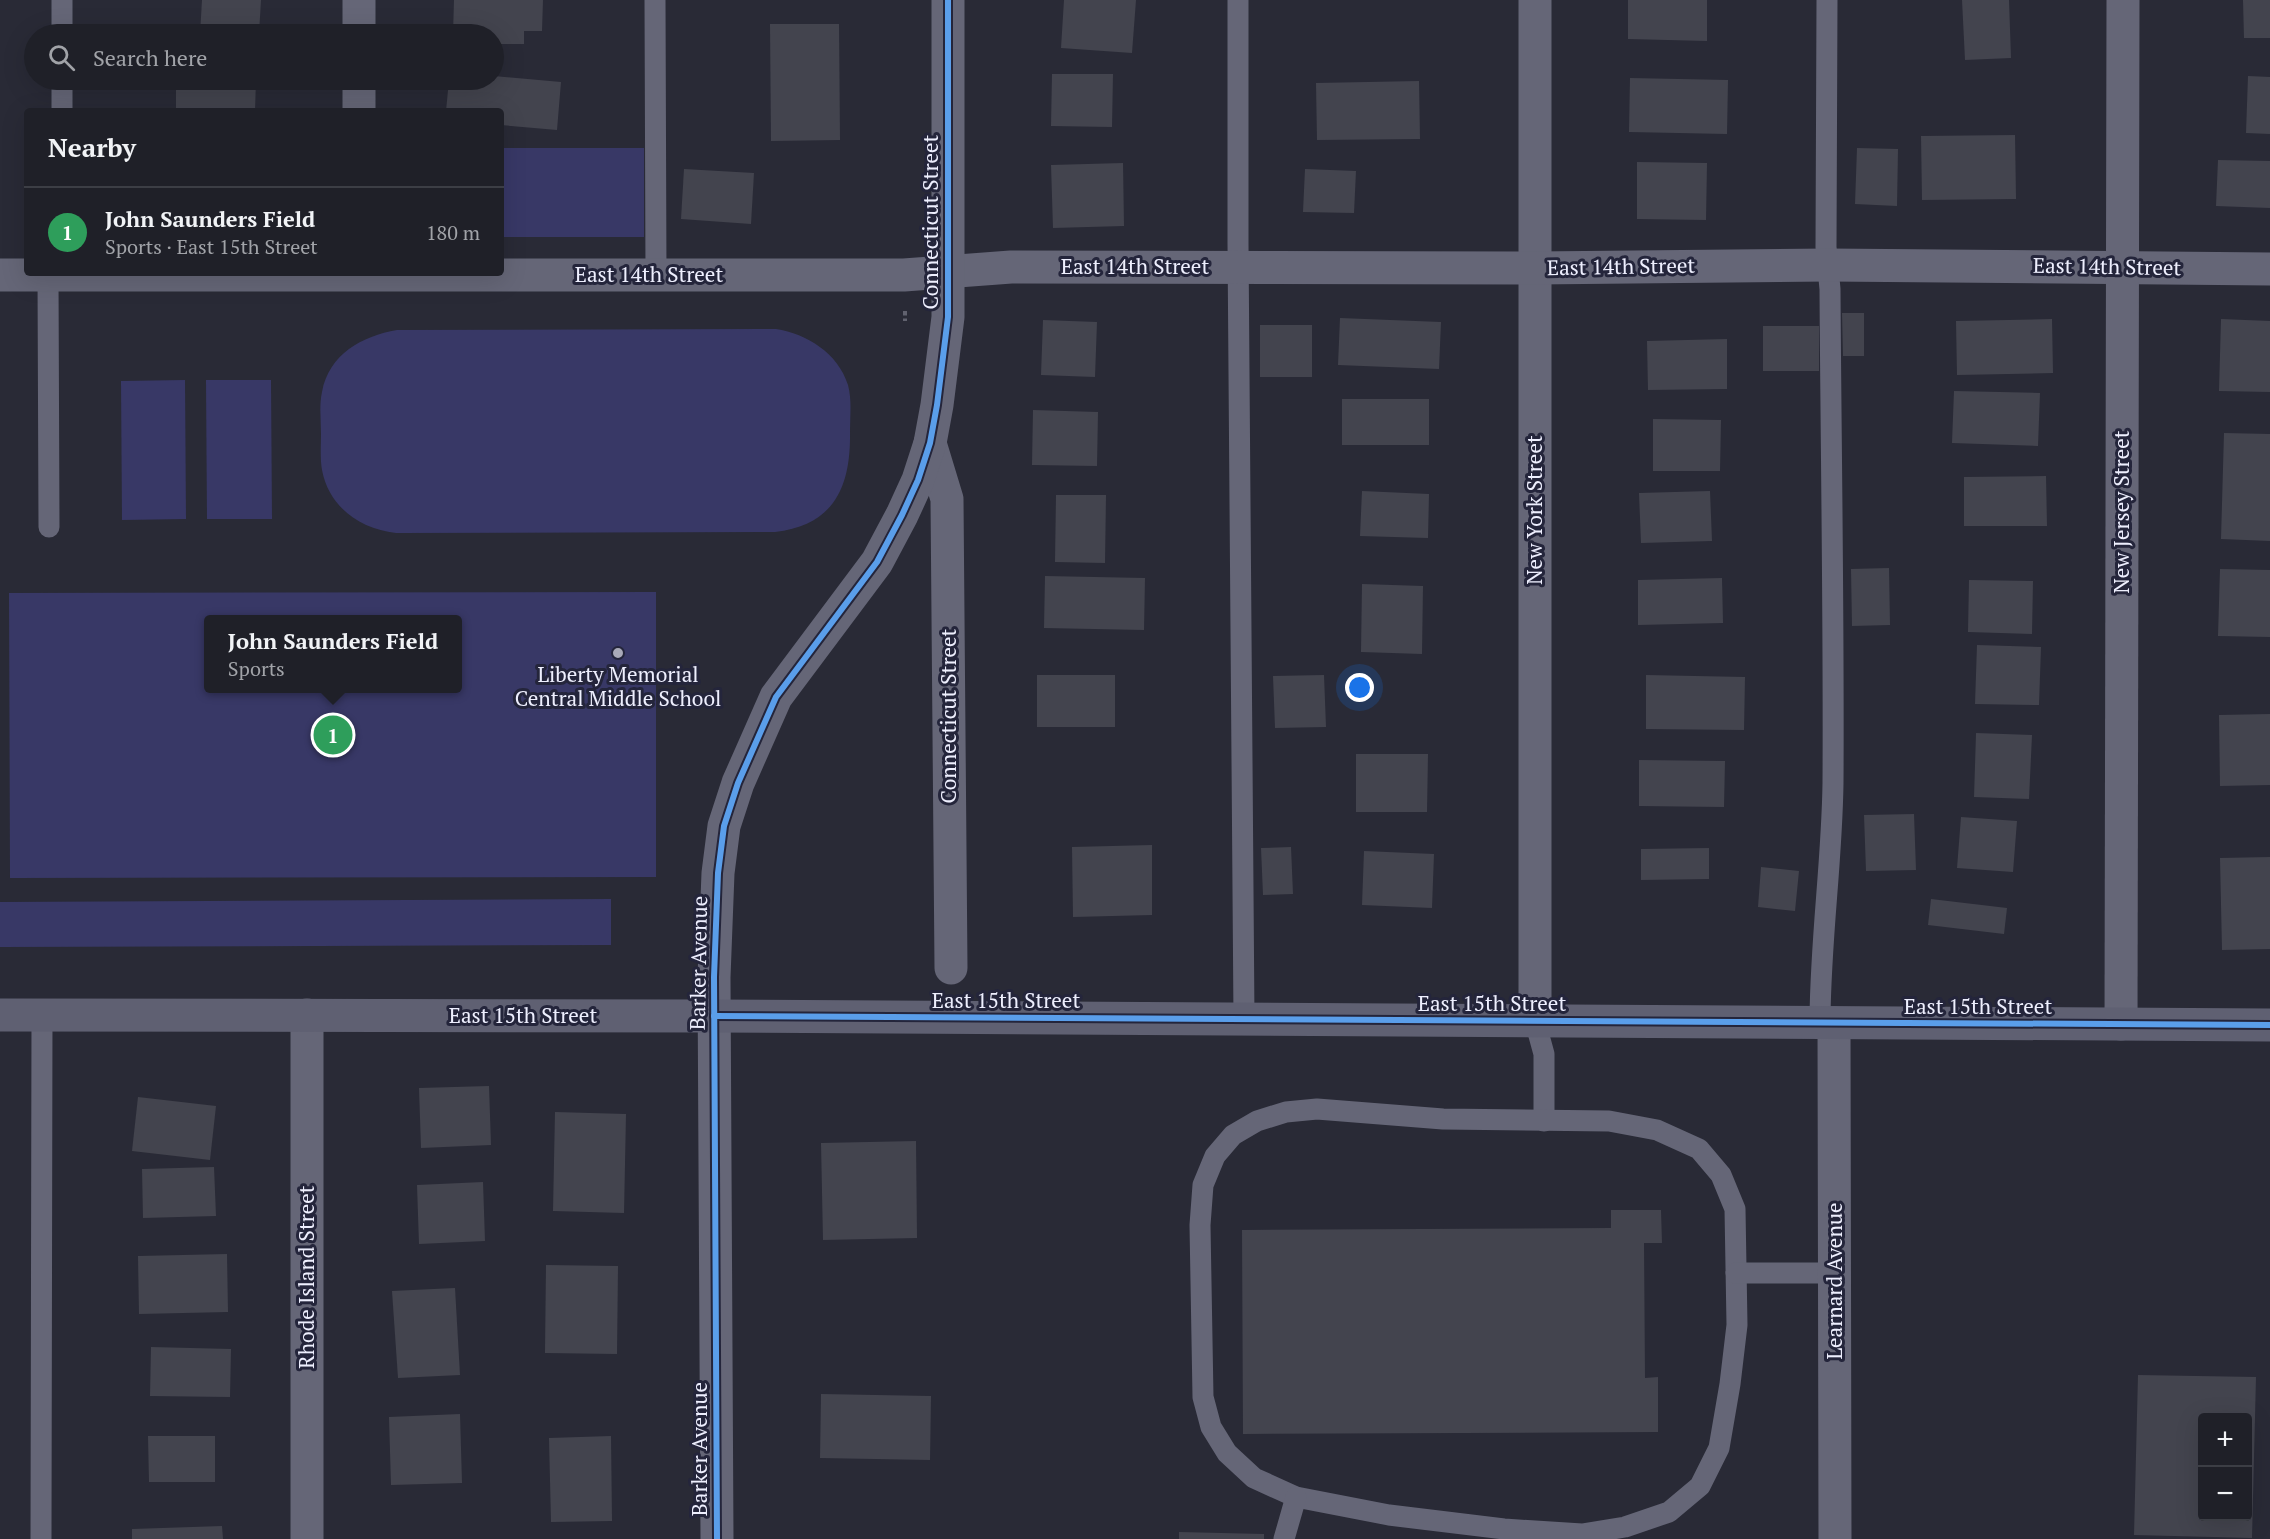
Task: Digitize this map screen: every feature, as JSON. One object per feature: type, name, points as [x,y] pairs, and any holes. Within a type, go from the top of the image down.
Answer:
[{"type":"main road","name":"East 15th Street","points":[[0,1015],[714,1016],[2270,1024]]},
{"type":"street","points":[[359,0],[359,24]]},
{"type":"street","name":"Connecticut Street","points":[[948,0],[948,272],[945,349],[938,405],[930,443],[947,499],[951,968]]},
{"type":"street","name":"New York Street","points":[[1535,0],[1535,1021]]},
{"type":"street","name":"New Jersey Street","points":[[2121,1024],[2123,0]]},
{"type":"street","points":[[358,108],[359,90]]},
{"type":"street","name":"East 14th Street","points":[[504,274],[904,275],[1011,267],[1535,268],[1828,265],[2270,269]]},
{"type":"street","name":"East 14th Street","points":[[0,275],[24,275]]},
{"type":"street","name":"Barker Avenue","points":[[717,1539],[714,1016],[718,873],[724,826],[738,783],[776,697],[877,562],[918,480],[930,443]]},
{"type":"street","name":"Rhode Island Street","points":[[307,1016],[307,1539]]},
{"type":"street","name":"Learnard Avenue","points":[[1827,1023],[1835,1273],[1835,1539]]},
{"type":"lane","points":[[62,0],[62,24]]},
{"type":"lane","points":[[655,0],[656,274]]},
{"type":"lane","points":[[1238,0],[1244,1019]]},
{"type":"lane","points":[[1827,0],[1833,785],[1828,882],[1820,969],[1827,1023]]},
{"type":"lane","points":[[62,90],[62,108]]},
{"type":"lane","points":[[49,527],[57,276]]},
{"type":"lane","points":[[41,1539],[42,1016]]},
{"type":"lane","points":[[1535,1021],[1544,1054],[1544,1121]]},
{"type":"lane","points":[[1317,1109],[1443,1119],[1609,1121],[1657,1130],[1698,1149],[1721,1175],[1735,1209],[1736,1273],[1737,1325],[1719,1448],[1700,1486],[1669,1512],[1626,1527],[1582,1534],[1504,1529],[1400,1516],[1296,1497],[1254,1478],[1227,1453],[1211,1427],[1203,1397],[1200,1225],[1203,1185],[1215,1156],[1233,1135],[1257,1121],[1286,1112],[1317,1109]]},
{"type":"lane","points":[[1736,1273],[1835,1273]]},
{"type":"lane","points":[[1284,1539],[1296,1497]]},
{"type":"shaded area","points":[[504,148],[644,148],[644,237],[504,237]]},
{"type":"shaded area","points":[[776,329],[810,340],[829,355],[843,374],[850,396],[850,451],[843,485],[825,511],[812,521],[795,528],[775,532],[396,533],[370,527],[348,514],[331,495],[326,483],[321,461],[320,408],[326,379],[340,357],[360,342],[372,337],[397,330]]},
{"type":"shaded area","points":[[185,380],[186,519],[122,520],[121,381]]},
{"type":"shaded area","points":[[206,380],[271,380],[272,519],[207,519]]},
{"type":"shaded area","points":[[656,592],[656,877],[10,878],[9,593]]},
{"type":"shaded area","points":[[611,899],[611,945],[0,947],[0,902]]},
{"type":"building","points":[[202,0],[261,0],[260,24],[201,24]]},
{"type":"building","points":[[454,0],[543,0],[542,31],[524,31],[524,44],[504,44],[504,24],[453,24]]},
{"type":"building","points":[[1064,0],[1136,0],[1132,53],[1061,48]]},
{"type":"building","points":[[1628,0],[1707,0],[1707,41],[1628,39]]},
{"type":"building","points":[[1962,0],[2009,0],[2011,58],[1965,60]]},
{"type":"building","points":[[2243,0],[2270,0],[2270,38],[2244,38]]},
{"type":"building","points":[[770,24],[839,24],[840,140],[771,141]]},
{"type":"building","points":[[1052,74],[1113,74],[1112,127],[1051,126]]},
{"type":"building","points":[[2248,76],[2270,77],[2270,134],[2246,133]]},
{"type":"building","points":[[504,77],[561,82],[557,130],[504,125],[504,108],[446,108],[448,90],[504,90]]},
{"type":"building","points":[[1630,78],[1728,80],[1727,134],[1629,132]]},
{"type":"building","points":[[1419,81],[1420,139],[1317,140],[1316,83]]},
{"type":"building","points":[[176,90],[256,90],[255,108],[176,108]]},
{"type":"building","points":[[2015,135],[2016,199],[1922,200],[1921,136]]},
{"type":"building","points":[[1857,148],[1898,149],[1897,206],[1855,204]]},
{"type":"building","points":[[2218,160],[2270,161],[2270,208],[2216,206]]},
{"type":"building","points":[[1637,162],[1707,163],[1706,220],[1637,219]]},
{"type":"building","points":[[1123,163],[1124,226],[1053,228],[1051,165]]},
{"type":"building","points":[[684,169],[754,173],[751,224],[681,219]]},
{"type":"building","points":[[1305,169],[1356,171],[1354,213],[1303,212]]},
{"type":"building","points":[[1842,313],[1864,313],[1864,356],[1843,356]]},
{"type":"building","points":[[1340,318],[1441,322],[1439,369],[1338,365]]},
{"type":"building","points":[[2052,319],[2053,373],[1957,375],[1956,321]]},
{"type":"building","points":[[2221,319],[2270,321],[2270,392],[2219,391]]},
{"type":"building","points":[[1043,320],[1097,322],[1095,377],[1041,375]]},
{"type":"building","points":[[1260,325],[1312,325],[1312,377],[1260,377]]},
{"type":"building","points":[[1763,326],[1819,326],[1819,371],[1763,371]]},
{"type":"building","points":[[1727,339],[1727,389],[1648,390],[1647,341]]},
{"type":"building","points":[[1954,391],[2040,393],[2038,446],[1952,443]]},
{"type":"building","points":[[1342,399],[1429,399],[1429,445],[1342,445]]},
{"type":"building","points":[[1033,410],[1098,412],[1097,466],[1032,465]]},
{"type":"building","points":[[1653,419],[1721,420],[1720,471],[1653,471]]},
{"type":"building","points":[[2224,433],[2270,434],[2270,541],[2221,539]]},
{"type":"building","points":[[2046,476],[2047,526],[1964,526],[1964,477]]},
{"type":"building","points":[[1362,491],[1429,494],[1428,538],[1360,536]]},
{"type":"building","points":[[1710,491],[1712,541],[1641,543],[1639,493]]},
{"type":"building","points":[[1056,495],[1106,495],[1105,563],[1055,562]]},
{"type":"building","points":[[1889,568],[1890,625],[1852,626],[1851,569]]},
{"type":"building","points":[[2220,569],[2270,570],[2270,637],[2218,636]]},
{"type":"building","points":[[1045,576],[1145,578],[1144,630],[1044,628]]},
{"type":"building","points":[[1722,578],[1723,623],[1638,625],[1638,580]]},
{"type":"building","points":[[1969,580],[2033,581],[2032,634],[1968,632]]},
{"type":"building","points":[[1362,584],[1423,586],[1422,654],[1361,652]]},
{"type":"building","points":[[1977,645],[2041,647],[2039,705],[1975,704]]},
{"type":"building","points":[[1037,675],[1115,675],[1115,727],[1037,727]]},
{"type":"building","points":[[1324,675],[1326,727],[1275,728],[1273,676]]},
{"type":"building","points":[[1646,675],[1745,677],[1744,730],[1646,729]]},
{"type":"building","points":[[2270,714],[2270,785],[2220,786],[2219,715]]},
{"type":"building","points":[[1976,733],[2032,735],[2029,799],[1974,797]]},
{"type":"building","points":[[1356,754],[1428,754],[1427,812],[1356,812]]},
{"type":"building","points":[[1639,760],[1725,761],[1724,807],[1639,806]]},
{"type":"building","points":[[1914,814],[1916,870],[1866,871],[1864,815]]},
{"type":"building","points":[[1961,817],[2017,821],[2013,872],[1957,868]]},
{"type":"building","points":[[1152,845],[1152,915],[1073,917],[1072,847]]},
{"type":"building","points":[[1291,847],[1293,894],[1263,895],[1261,848]]},
{"type":"building","points":[[1709,848],[1709,879],[1641,880],[1641,849]]},
{"type":"building","points":[[1364,851],[1434,854],[1432,908],[1362,905]]},
{"type":"building","points":[[2270,857],[2270,949],[2222,950],[2220,858]]},
{"type":"building","points":[[1761,867],[1799,871],[1795,911],[1758,907]]},
{"type":"building","points":[[1931,899],[2007,908],[2004,934],[1928,925]]},
{"type":"building","points":[[489,1086],[491,1145],[421,1148],[419,1088]]},
{"type":"building","points":[[138,1097],[216,1106],[210,1160],[132,1151]]},
{"type":"building","points":[[555,1112],[626,1114],[624,1213],[553,1211]]},
{"type":"building","points":[[916,1141],[917,1238],[823,1240],[821,1143]]},
{"type":"building","points":[[214,1167],[216,1216],[143,1218],[142,1169]]},
{"type":"building","points":[[483,1182],[485,1241],[419,1244],[417,1185]]},
{"type":"building","points":[[1611,1210],[1661,1210],[1662,1243],[1644,1243],[1645,1378],[1658,1377],[1658,1432],[1243,1434],[1242,1230],[1611,1228]]},
{"type":"building","points":[[227,1254],[228,1312],[139,1314],[138,1256]]},
{"type":"building","points":[[546,1265],[618,1266],[617,1354],[545,1353]]},
{"type":"building","points":[[455,1288],[460,1375],[398,1378],[392,1291]]},
{"type":"building","points":[[151,1347],[231,1349],[230,1397],[150,1396]]},
{"type":"building","points":[[2138,1375],[2256,1377],[2252,1538],[2134,1535]]},
{"type":"building","points":[[821,1394],[931,1396],[930,1460],[820,1458]]},
{"type":"building","points":[[460,1414],[462,1483],[391,1485],[389,1417]]},
{"type":"building","points":[[148,1436],[215,1436],[215,1482],[149,1482]]},
{"type":"building","points":[[611,1436],[612,1521],[551,1522],[549,1438]]},
{"type":"building","points":[[222,1526],[223,1539],[132,1539],[132,1529]]},
{"type":"building","points":[[1179,1532],[1264,1534],[1264,1539],[1179,1539]]},
{"type":"cycle path","points":[[717,1539],[714,977],[718,873],[724,826],[738,783],[776,697],[877,562],[918,480],[930,443],[948,317],[948,0]]},
{"type":"cycle path","points":[[714,1016],[2270,1025]]},
{"type":"place","name":"Liberty Memorial Central Middle School","points":[[618,653]]},
{"type":"place","name":"John Saunders Field","points":[[333,735]]}]
